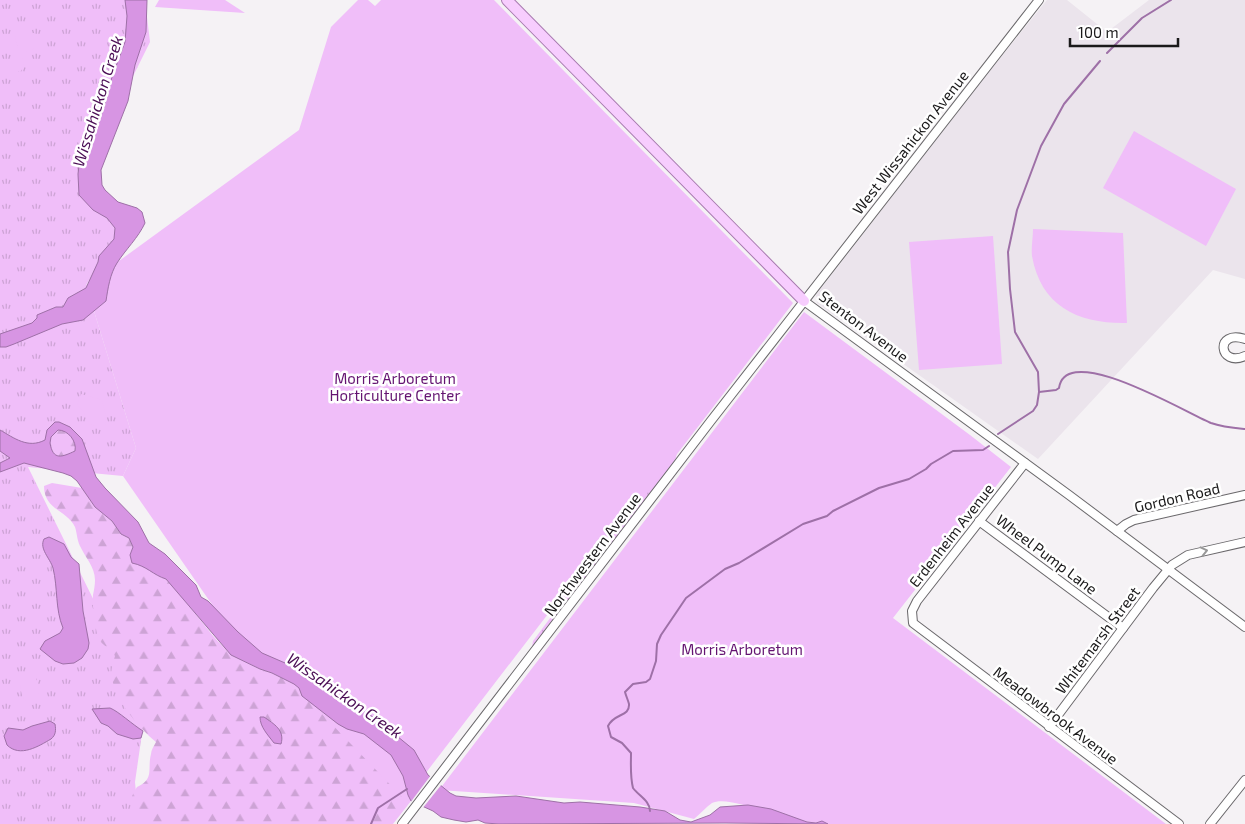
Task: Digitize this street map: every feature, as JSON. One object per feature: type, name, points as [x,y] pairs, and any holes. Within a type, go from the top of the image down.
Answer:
[{"type":"main road","name":"Stenton Avenue","points":[[507,0],[804,301]]},
{"type":"street","name":"West Wissahickon Avenue","points":[[804,301],[1039,0]]},
{"type":"street","name":"Stenton Avenue","points":[[804,301],[1245,627]]},
{"type":"street","name":"Northwestern Avenue","points":[[402,824],[804,301]]},
{"type":"street","points":[[1245,339],[1232,337],[1227,339],[1223,348],[1228,356],[1239,358],[1245,356]]},
{"type":"street","name":"Erdenheim Avenue","points":[[916,627],[912,616],[918,600],[1025,463]]},
{"type":"street","name":"Gordon Road","points":[[1117,531],[1134,520],[1245,495]]},
{"type":"street","name":"Wheel Pump Lane","points":[[980,521],[1123,628]]},
{"type":"street","name":"Whitemarsh Street","points":[[1049,727],[1168,569],[1185,556],[1245,542]]},
{"type":"street","name":"Meadowbrook Avenue","points":[[916,627],[1179,824]]},
{"type":"street","points":[[1210,824],[1245,780]]},
{"type":"shaded area","points":[[125,0],[147,0],[146,32],[135,65],[128,101],[101,170],[102,185],[118,202],[137,208],[142,212],[145,223],[115,267],[106,301],[83,320],[62,324],[6,347],[0,347],[0,334],[32,323],[37,318],[37,315],[56,307],[63,307],[68,298],[86,288],[99,256],[114,239],[115,228],[107,218],[93,210],[79,195],[78,174],[79,165],[92,140],[125,42],[127,16]]},
{"type":"shaded area","points":[[1047,0],[1067,0],[1107,32],[1149,0],[1245,0],[1245,279],[1213,270],[1038,459],[817,303],[816,295],[976,88]]},
{"type":"shaded area","points":[[55,422],[59,422],[70,427],[82,439],[96,477],[138,522],[149,543],[165,554],[196,585],[201,597],[208,601],[238,632],[262,653],[292,666],[322,688],[375,718],[414,750],[428,775],[450,793],[456,796],[476,798],[516,796],[564,803],[580,802],[640,807],[665,811],[680,820],[691,822],[710,815],[720,807],[748,805],[771,809],[807,822],[816,823],[822,821],[828,824],[499,824],[485,823],[478,820],[466,822],[441,817],[433,811],[411,801],[403,776],[391,755],[364,734],[338,724],[302,696],[299,688],[294,684],[231,655],[166,579],[142,566],[132,563],[130,555],[133,547],[129,538],[121,534],[112,521],[95,507],[77,481],[71,476],[24,463],[0,472],[0,463],[10,458],[0,451],[0,430],[21,441],[33,443],[45,440],[47,430]],"holes":[[[58,430],[62,430],[73,440],[75,451],[59,456],[53,453],[50,443],[51,437]]]},
{"type":"shaded area","points":[[49,537],[64,544],[71,557],[79,564],[83,611],[89,643],[88,649],[82,658],[74,663],[63,664],[55,661],[40,649],[45,641],[60,633],[63,628],[60,621],[53,568],[43,546],[44,539]]},
{"type":"shaded area","points":[[110,708],[143,731],[141,738],[133,739],[117,734],[101,723],[92,709]]},
{"type":"shaded area","points":[[260,717],[264,717],[278,728],[282,739],[281,744],[274,743],[269,737],[263,728]]},
{"type":"shaded area","points":[[50,721],[55,724],[55,732],[53,737],[46,742],[23,751],[12,749],[7,745],[4,736],[8,728],[23,730]]},
{"type":"green space","points":[[0,0],[145,0],[150,42],[84,175],[93,196],[115,199],[133,217],[86,285],[136,448],[123,476],[28,467],[146,706],[135,782],[139,824],[0,824]]},
{"type":"green space","points":[[159,0],[225,0],[245,13],[155,7]]},
{"type":"green space","name":"Morris Arboretum Horticulture Center","points":[[358,0],[368,0],[375,6],[381,0],[494,0],[793,303],[555,613],[551,610],[405,800],[295,686],[240,645],[123,476],[136,448],[86,285],[299,130],[331,27]]},
{"type":"green space","points":[[34,33],[40,37],[42,42],[40,46],[26,52],[22,57],[24,66],[21,71],[15,72],[11,70],[18,48],[16,36]]},
{"type":"green space","points":[[1134,131],[1236,189],[1206,246],[1103,188]]},
{"type":"green space","points":[[1033,229],[1123,233],[1127,323],[1093,320],[1078,316],[1053,300],[1037,274],[1032,256]]},
{"type":"green space","points":[[993,236],[1002,364],[919,370],[909,242]]},
{"type":"green space","name":"Morris Arboretum","points":[[804,312],[1011,467],[893,618],[1166,824],[791,824],[775,816],[740,804],[719,801],[712,803],[694,819],[634,803],[439,790]]},
{"type":"green space","points":[[81,394],[102,400],[106,416],[105,426],[89,424],[84,412],[77,405]]},
{"type":"green space","points":[[57,430],[65,432],[71,437],[75,444],[75,451],[62,456],[53,453],[50,443],[51,437]]},
{"type":"green space","points":[[677,451],[676,458],[669,469],[615,541],[606,546]]},
{"type":"green space","points":[[52,483],[82,488],[95,507],[112,521],[121,534],[129,538],[133,547],[132,550],[140,564],[166,579],[174,587],[231,655],[294,684],[408,795],[411,801],[393,824],[137,824],[131,810],[132,796],[137,787],[143,784],[148,777],[151,752],[156,742],[129,714],[118,696],[111,673],[115,656],[98,637],[96,627],[93,605],[95,575],[80,546],[75,527],[67,517],[52,505],[45,494],[44,486]]},
{"type":"green space","points":[[598,554],[599,561],[532,647],[533,641]]},
{"type":"green space","points":[[29,677],[35,677],[39,689],[36,701],[30,706],[21,692],[21,681]]},
{"type":"pier","points":[[431,775],[442,784],[422,809],[410,803]]},
{"type":"waterway","points":[[1107,53],[1142,18],[1171,0]]},
{"type":"waterway","points":[[998,434],[1033,411],[1037,405],[1039,392],[1038,372],[1015,332],[1008,252],[1017,210],[1041,146],[1064,104],[1100,61]]},
{"type":"waterway","points":[[1039,392],[1056,390],[1067,375],[1082,372],[1104,376],[1129,384],[1211,423],[1245,429]]},
{"type":"waterway","points":[[650,811],[646,801],[633,788],[631,753],[622,743],[611,737],[608,726],[629,708],[625,692],[633,684],[646,682],[650,679],[656,661],[657,644],[686,598],[725,569],[739,563],[803,524],[827,516],[833,511],[879,488],[909,479],[953,451],[983,450],[989,446]]},
{"type":"waterway","points":[[371,824],[378,808],[407,789]]},
{"type":"water label","name":"Wissahickon Creek","points":[[97,101]]},
{"type":"water label","name":"Wissahickon Creek","points":[[345,695]]}]
